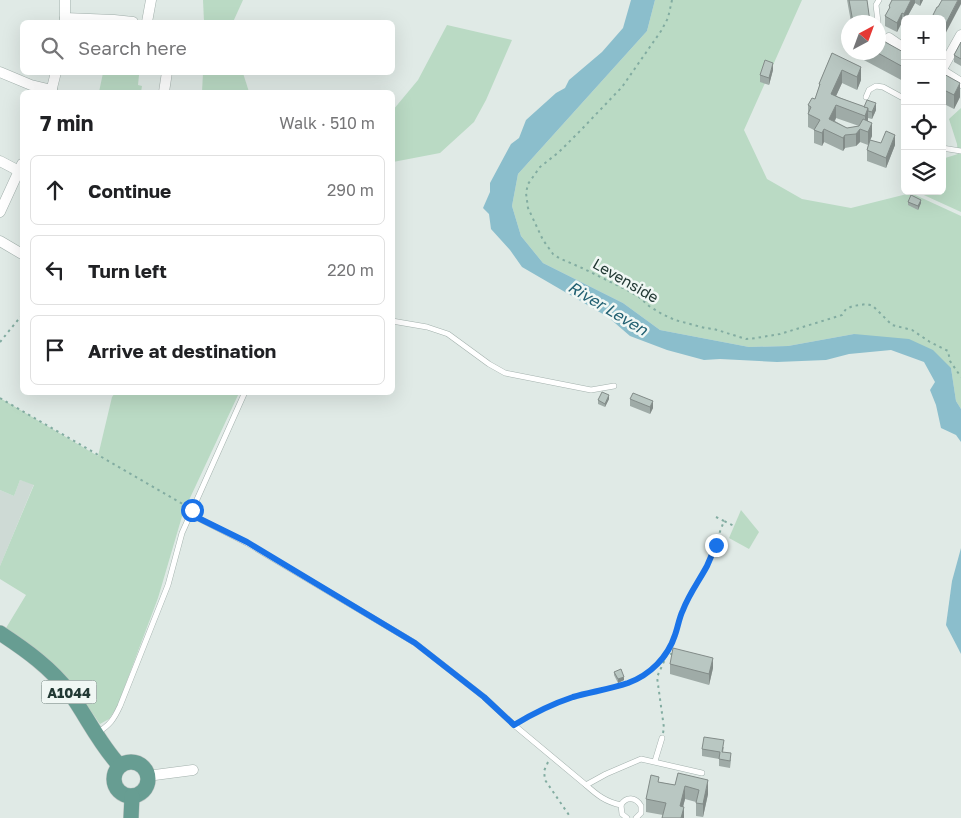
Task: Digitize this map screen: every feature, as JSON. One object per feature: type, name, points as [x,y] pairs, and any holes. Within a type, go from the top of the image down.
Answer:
[{"type":"main road","name":"A1044","points":[[0,633],[21,646],[40,662],[70,692],[120,766]]},
{"type":"main road","points":[[131,762],[137,763],[145,770],[148,782],[138,795],[127,795],[118,790],[115,785],[115,775],[120,766],[131,762]]},
{"type":"main road","points":[[132,796],[132,818]]},
{"type":"street","points":[[66,0],[65,20],[114,20]]},
{"type":"street","points":[[147,20],[151,0]]},
{"type":"street","points":[[946,63],[961,35]]},
{"type":"street","points":[[889,38],[901,46]]},
{"type":"street","points":[[0,72],[48,90]]},
{"type":"street","points":[[946,73],[961,82]]},
{"type":"street","points":[[52,90],[55,75]]},
{"type":"street","points":[[161,90],[166,75]]},
{"type":"street","points":[[0,161],[20,168]]},
{"type":"street","points":[[0,212],[20,170]]},
{"type":"street","points":[[0,241],[20,253]]},
{"type":"street","points":[[147,776],[193,770]]},
{"type":"lane","points":[[877,15],[876,5],[879,0]]},
{"type":"lane","points":[[866,97],[869,90],[876,86],[883,87],[901,96]]},
{"type":"lane","points":[[946,148],[961,151]]},
{"type":"lane","points":[[395,322],[427,327],[448,334],[489,364],[505,373],[591,390],[614,386]]},
{"type":"lane","points":[[96,733],[107,727],[120,706],[165,593],[182,533],[243,395]]},
{"type":"lane","points":[[191,512],[247,542],[415,643],[484,697],[514,725],[596,794],[610,802],[621,805]]},
{"type":"lane","points":[[655,761],[662,738]]},
{"type":"lane","points":[[586,785],[641,759],[702,774]]},
{"type":"lane","points":[[626,818],[622,814],[621,805],[624,800],[628,799],[636,799],[642,809],[636,818]]},
{"type":"path","name":"Levenside","points":[[672,0],[668,18],[662,32],[622,86],[585,126],[540,167],[528,184],[526,193],[528,208],[543,240],[553,254],[627,290],[639,297],[648,306],[675,320],[746,339],[780,334],[842,315],[846,308],[867,304],[873,306],[892,324],[912,330],[948,351],[950,361],[961,377]]},
{"type":"path","points":[[0,342],[20,317]]},
{"type":"path","points":[[0,398],[191,512]]},
{"type":"path","points":[[716,517],[734,526]]},
{"type":"path","points":[[662,738],[664,728],[657,677],[675,637],[682,610],[707,566],[724,521]]},
{"type":"path","points":[[514,725],[528,716],[558,703],[630,682],[658,664],[666,654]]},
{"type":"path","points":[[666,654],[679,654]]},
{"type":"path","points":[[551,756],[544,771],[545,780],[571,818]]},
{"type":"shaded area","points":[[20,480],[34,484],[0,566],[0,490],[14,496]]},
{"type":"green space","points":[[203,0],[243,0],[234,20],[204,20]]},
{"type":"green space","points":[[655,0],[802,0],[744,130],[767,179],[802,199],[851,208],[903,195],[915,195],[961,216],[961,409],[956,401],[951,368],[854,334],[788,346],[749,347],[660,330],[623,303],[543,263],[521,236],[512,206],[518,174],[647,31]]},
{"type":"green space","points":[[447,25],[512,40],[486,100],[474,122],[440,153],[395,162],[395,108],[418,80]]},
{"type":"green space","points":[[103,75],[139,75],[138,85],[142,86],[141,90],[99,90]]},
{"type":"green space","points":[[203,75],[244,75],[248,90],[202,90]]},
{"type":"green space","points":[[961,108],[961,212],[924,195],[946,195],[946,158],[958,154],[957,144],[949,119]]},
{"type":"green space","points":[[114,395],[238,395],[183,513],[158,598],[117,707],[109,719],[100,724],[71,683],[6,628],[26,595],[0,579],[0,566],[34,485],[20,480],[14,496],[0,490],[0,398],[98,456]]},
{"type":"green space","points":[[741,510],[759,532],[749,549],[729,538]]},
{"type":"water","name":"River Leven","points":[[631,0],[655,0],[647,31],[518,174],[512,206],[521,236],[543,263],[623,303],[660,330],[749,347],[788,346],[854,334],[909,339],[933,350],[951,368],[956,401],[961,409],[961,442],[956,435],[941,428],[936,405],[930,390],[935,382],[924,362],[891,350],[849,354],[826,360],[777,362],[704,360],[667,350],[630,336],[608,317],[522,267],[491,229],[489,214],[483,208],[490,192],[490,183],[511,144],[519,138],[526,120],[556,93],[565,88],[569,80],[602,52],[623,28]]},
{"type":"water","points":[[961,548],[961,654],[946,625],[952,581]]},
{"type":"building","points":[[849,0],[867,0],[869,15],[852,15]]},
{"type":"building","points":[[892,0],[911,0],[897,23],[886,17]]},
{"type":"building","points":[[942,0],[958,0],[946,23],[946,15],[933,15]]},
{"type":"building","points":[[886,42],[901,51],[901,66],[886,58]]},
{"type":"building","points":[[961,42],[961,59],[954,55]]},
{"type":"building","points":[[832,53],[841,57],[841,60],[846,60],[861,67],[857,77],[842,70],[831,94],[868,108],[865,116],[836,105],[829,119],[847,128],[859,126],[863,119],[872,123],[868,132],[860,129],[856,134],[845,135],[843,138],[824,129],[822,133],[814,130],[820,120],[808,114],[811,107],[808,105],[812,98],[815,99]]},
{"type":"building","points":[[765,60],[773,63],[769,78],[760,75]]},
{"type":"building","points":[[946,75],[960,83],[954,95],[946,91]]},
{"type":"building","points":[[867,100],[876,103],[872,112],[864,107]]},
{"type":"building","points":[[886,131],[895,135],[886,158],[867,150],[870,140],[881,143]]},
{"type":"building","points":[[911,195],[921,200],[918,206],[908,202]]},
{"type":"building","points":[[602,392],[609,395],[605,404],[598,400]]},
{"type":"building","points":[[633,393],[653,401],[650,407],[630,399]]},
{"type":"building","points":[[673,648],[713,658],[709,674],[670,664]]},
{"type":"building","points":[[621,669],[624,677],[618,679],[614,672]]},
{"type":"building","points":[[704,737],[724,740],[722,752],[731,753],[730,761],[719,759],[720,752],[702,749]]},
{"type":"building","points":[[678,773],[708,780],[703,804],[696,803],[699,790],[685,786],[680,806],[684,807],[681,818],[662,818],[666,803],[646,799],[651,775],[659,777],[658,782],[675,785]]},
{"type":"route","points":[[192,510],[190,514],[247,542],[415,643],[484,697],[514,725],[528,716],[558,703],[630,682],[658,664],[675,637],[682,610],[707,566],[716,545]]}]
